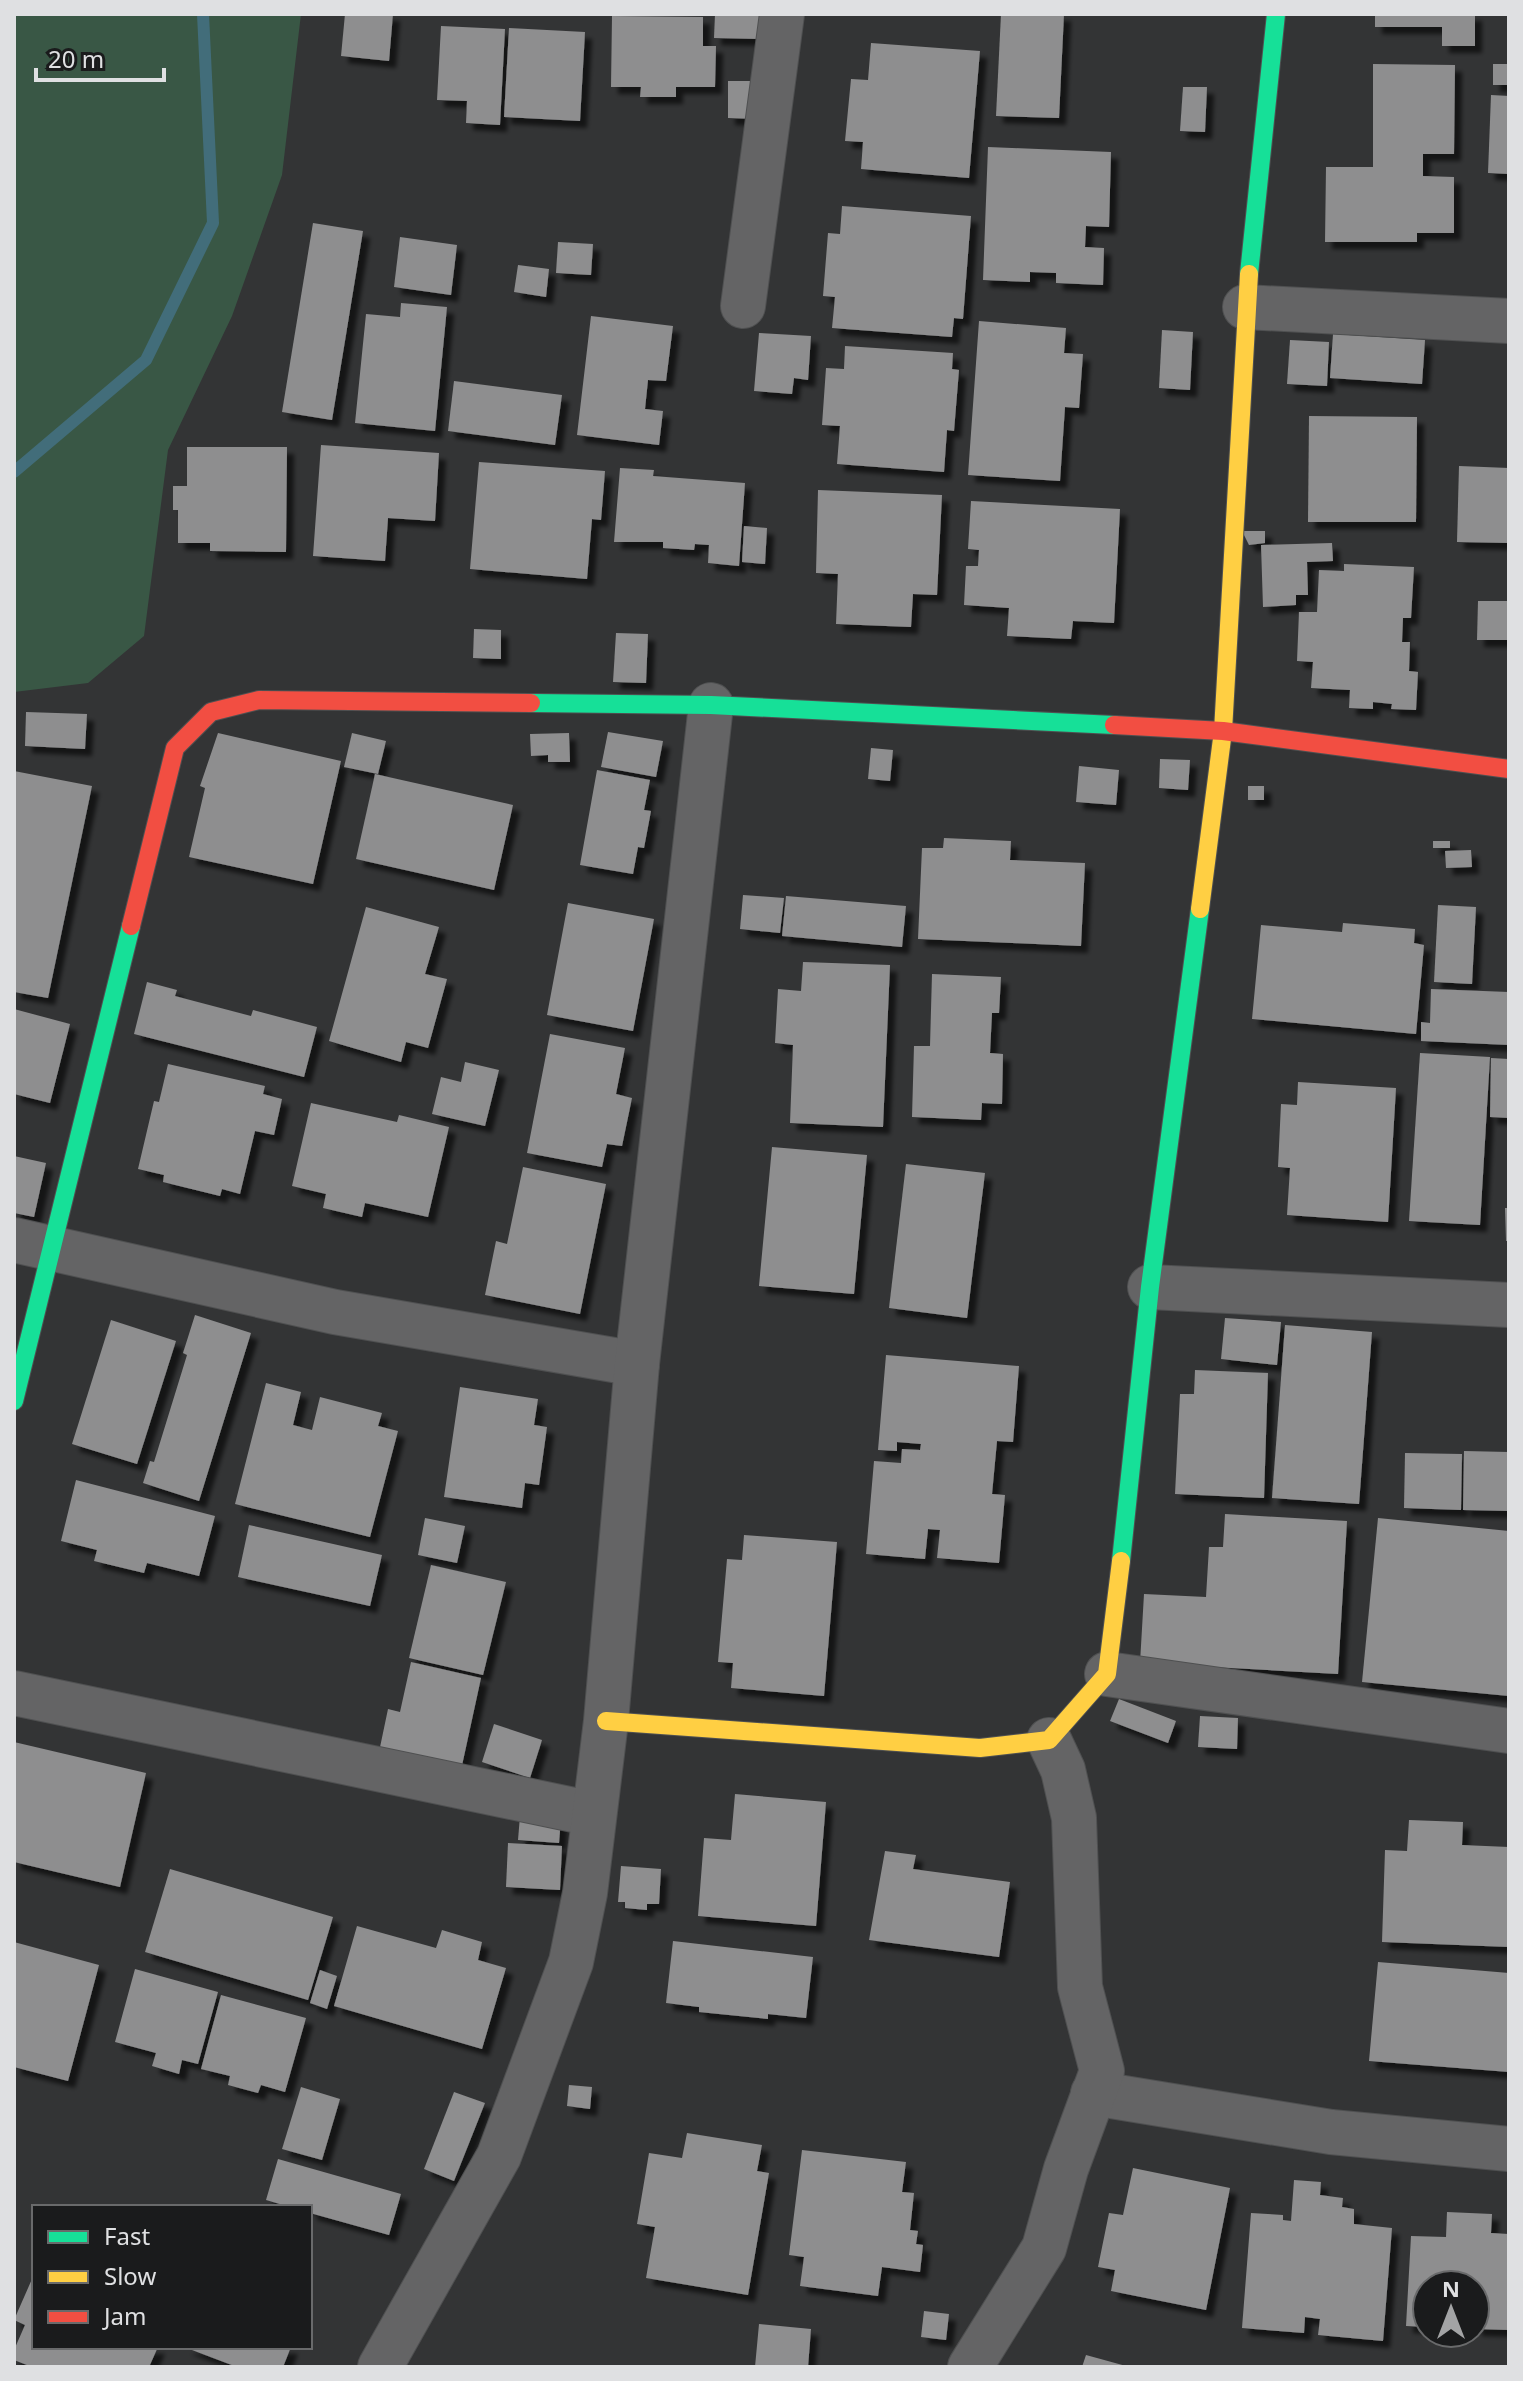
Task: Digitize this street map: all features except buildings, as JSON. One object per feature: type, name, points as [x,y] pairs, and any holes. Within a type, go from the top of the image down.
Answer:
[{"type":"street","points":[[743,306],[782,14]]},
{"type":"street","points":[[606,1721],[980,1748],[1049,1740],[1107,1674],[1150,1287],[1223,731],[1245,307],[1276,14]]},
{"type":"street","points":[[1245,307],[1509,321]]},
{"type":"street","points":[[14,1401],[32,1245],[175,748],[197,719],[225,704],[259,700],[711,705],[1223,731],[1509,769]]},
{"type":"street","points":[[380,2367],[499,2156],[571,1962],[585,1893],[606,1721],[637,1364],[711,705]]},
{"type":"street","points":[[32,1245],[335,1312],[637,1364]]},
{"type":"street","points":[[1150,1287],[1509,1305]]},
{"type":"street","points":[[1107,1674],[1509,1731]]},
{"type":"street","points":[[14,1693],[593,1814]]},
{"type":"street","points":[[970,2367],[1044,2248],[1066,2169],[1102,2071],[1080,1987],[1074,1818],[1063,1770],[1049,1740]]},
{"type":"street","points":[[1093,2093],[1331,2132],[1509,2149]]},
{"type":"green space","points":[[14,14],[301,14],[282,175],[232,316],[168,450],[144,636],[88,683],[14,692]]},
{"type":"waterway","points":[[14,472],[146,360],[213,223],[203,14]]},
{"type":"traffic: fast","points":[[1249,274],[1276,14]]},
{"type":"traffic: fast","points":[[531,703],[711,705],[1114,725]]},
{"type":"traffic: fast","points":[[1121,1561],[1150,1287],[1200,909]]},
{"type":"traffic: fast","points":[[14,1401],[131,926]]},
{"type":"traffic: slow","points":[[1200,909],[1223,731],[1249,274]]},
{"type":"traffic: slow","points":[[606,1721],[980,1748],[1049,1740],[1107,1674],[1121,1561]]},
{"type":"traffic: jam","points":[[131,926],[175,748],[211,712],[259,700],[531,703]]},
{"type":"traffic: jam","points":[[1114,725],[1223,731],[1509,769]]}]
